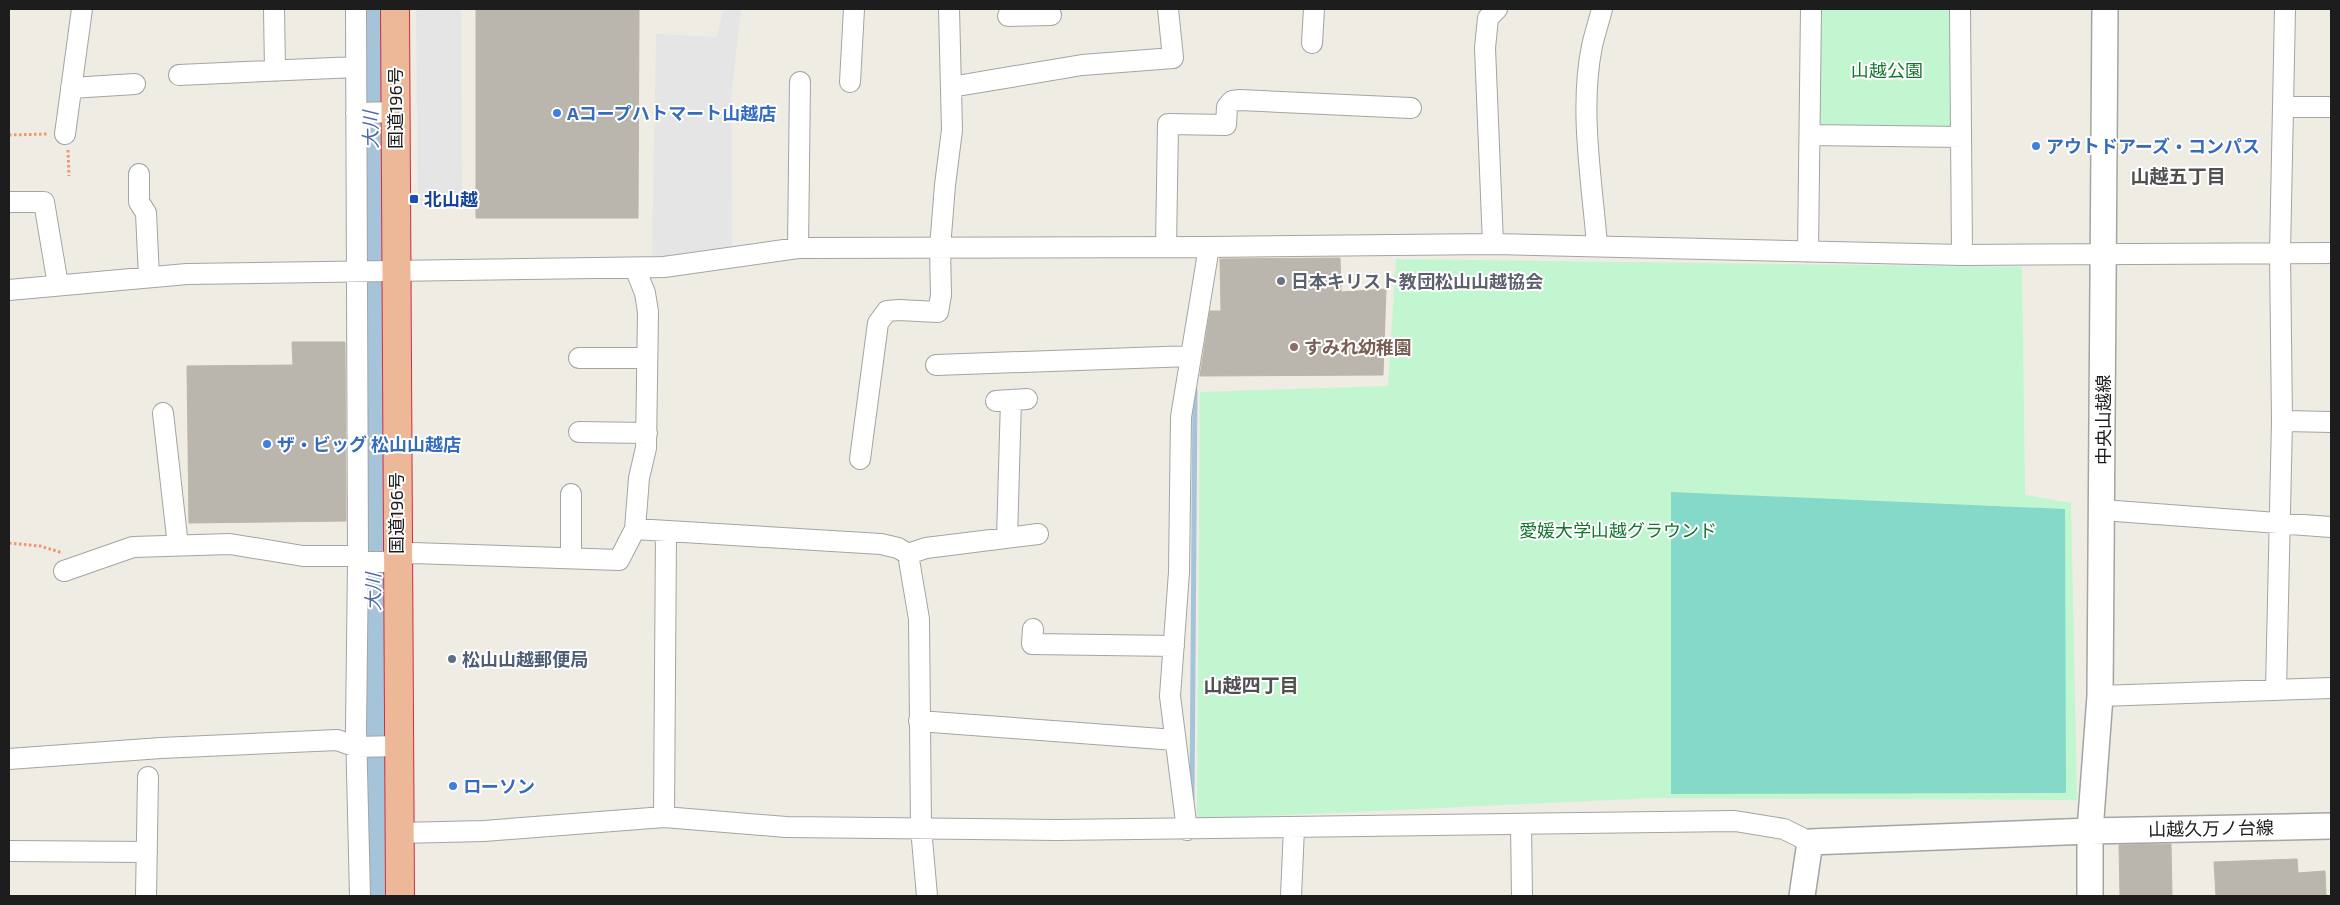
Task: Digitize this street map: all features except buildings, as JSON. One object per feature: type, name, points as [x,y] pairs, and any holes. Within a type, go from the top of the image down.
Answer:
[{"type":"highway","name":"国道196号","points":[[395,9],[374,270],[372,560],[375,747],[400,833],[400,896]]},
{"type":"street","points":[[65,134],[82,9]]},
{"type":"street","points":[[274,9],[276,71]]},
{"type":"street","points":[[356,9],[356,67],[359,112],[374,270],[372,560],[375,747],[360,896]]},
{"type":"street","points":[[850,82],[854,9]]},
{"type":"street","points":[[860,459],[878,323],[887,312],[899,310],[938,312],[941,295],[940,248],[952,130],[949,9]]},
{"type":"street","points":[[951,87],[1082,65],[1172,58],[1168,9]]},
{"type":"street","points":[[1312,43],[1314,9]]},
{"type":"street","points":[[1493,244],[1485,48],[1488,18],[1497,9]]},
{"type":"street","points":[[1597,245],[1588,125],[1588,86],[1592,47],[1602,9]]},
{"type":"street","points":[[1808,252],[1811,9]]},
{"type":"street","points":[[1960,9],[1962,255]]},
{"type":"street","name":"中央山越線","points":[[2090,896],[2090,831],[2100,696],[2105,9]]},
{"type":"street","points":[[2276,690],[2278,524],[2282,421],[2280,253],[2285,9]]},
{"type":"street","points":[[1008,16],[1039,13]]},
{"type":"street","points":[[179,75],[356,67]]},
{"type":"street","points":[[798,248],[800,82]]},
{"type":"street","points":[[71,88],[136,84]]},
{"type":"street","points":[[1166,247],[1168,124],[1226,125],[1227,107],[1232,101],[1240,100],[1411,108]]},
{"type":"street","points":[[2284,107],[2331,107]]},
{"type":"street","points":[[359,112],[388,112]]},
{"type":"street","points":[[1810,135],[1961,137]]},
{"type":"street","points":[[139,174],[140,202],[146,213],[149,277]]},
{"type":"street","points":[[9,202],[44,202],[58,285]]},
{"type":"street","points":[[9,290],[149,277],[374,270],[664,267],[798,248],[1493,244],[1962,255],[2331,253]]},
{"type":"street","points":[[1187,830],[1170,696],[1179,572],[1180,417],[1209,247]]},
{"type":"street","points":[[68,570],[133,547],[230,544],[303,556],[372,560],[413,553],[619,560],[635,529],[638,478],[646,448],[647,433],[648,312],[645,293],[635,268]]},
{"type":"street","points":[[936,365],[1191,356]]},
{"type":"street","points":[[580,358],[647,358]]},
{"type":"street","points":[[1008,538],[1011,400]]},
{"type":"street","points":[[163,413],[178,546]]},
{"type":"street","points":[[2282,421],[2331,422]]},
{"type":"street","points":[[579,432],[647,433]]},
{"type":"street","points":[[571,494],[571,558]]},
{"type":"street","points":[[2102,510],[2331,527]]},
{"type":"street","points":[[635,529],[881,544],[898,548],[908,554],[926,548],[1038,534]]},
{"type":"street","points":[[664,817],[666,531]]},
{"type":"street","points":[[908,554],[918,619],[921,828],[927,896]]},
{"type":"street","points":[[1033,629],[1032,644],[1174,646]]},
{"type":"street","points":[[2100,696],[2331,688]]},
{"type":"street","points":[[919,721],[1175,740]]},
{"type":"street","points":[[9,760],[161,748],[337,740],[375,747]]},
{"type":"street","points":[[146,896],[148,777]]},
{"type":"street","points":[[400,833],[484,831],[664,817],[786,827],[1187,830],[1735,821],[1784,829],[1810,842],[1802,896]]},
{"type":"street","points":[[1521,825],[1522,896]]},
{"type":"street","name":"山越久万ノ台線","points":[[1810,842],[2090,831],[2331,826]]},
{"type":"street","points":[[1291,896],[1294,828]]},
{"type":"street","points":[[9,851],[147,852]]},
{"type":"path","points":[[9,543],[58,550],[66,555],[68,570]]},
{"type":"green space","name":"山越公園","points":[[1820,9],[1954,9],[1955,132],[1820,130]]},
{"type":"green space","name":"愛媛大学山越グラウンド","points":[[1396,259],[2022,267],[2025,495],[2071,503],[2077,800],[1654,798],[1197,819],[1200,392],[1388,386]]},
{"type":"shaded area","points":[[416,9],[461,9],[462,205],[418,205]]},
{"type":"shaded area","points":[[723,9],[741,9],[731,100],[732,249],[652,261],[656,34],[717,37]]},
{"type":"shaded area","points":[[1671,492],[2065,509],[2066,793],[1671,794]]},
{"type":"waterway","name":"大川","points":[[369,9],[371,251]]},
{"type":"waterway","name":"大川","points":[[373,287],[373,744],[376,896]]},
{"type":"waterway","points":[[1192,799],[1195,390]]},
{"type":"place","name":"Aコープハトマート山越店","points":[[557,113]]},
{"type":"place","name":"アウトドアーズ・コンパス","points":[[2036,146]]},
{"type":"place","name":"北山越","points":[[414,199]]},
{"type":"place","name":"日本キリスト教団松山山越協会","points":[[1281,281]]},
{"type":"place","name":"すみれ幼稚園","points":[[1294,347]]},
{"type":"place","name":"ザ・ビッグ 松山山越店","points":[[267,444]]},
{"type":"place","name":"松山山越郵便局","points":[[452,659]]},
{"type":"place","name":"ローソン","points":[[453,786]]},
{"type":"district","name":"山越五丁目","points":[[2178,175]]},
{"type":"district","name":"山越四丁目","points":[[1251,684]]}]
